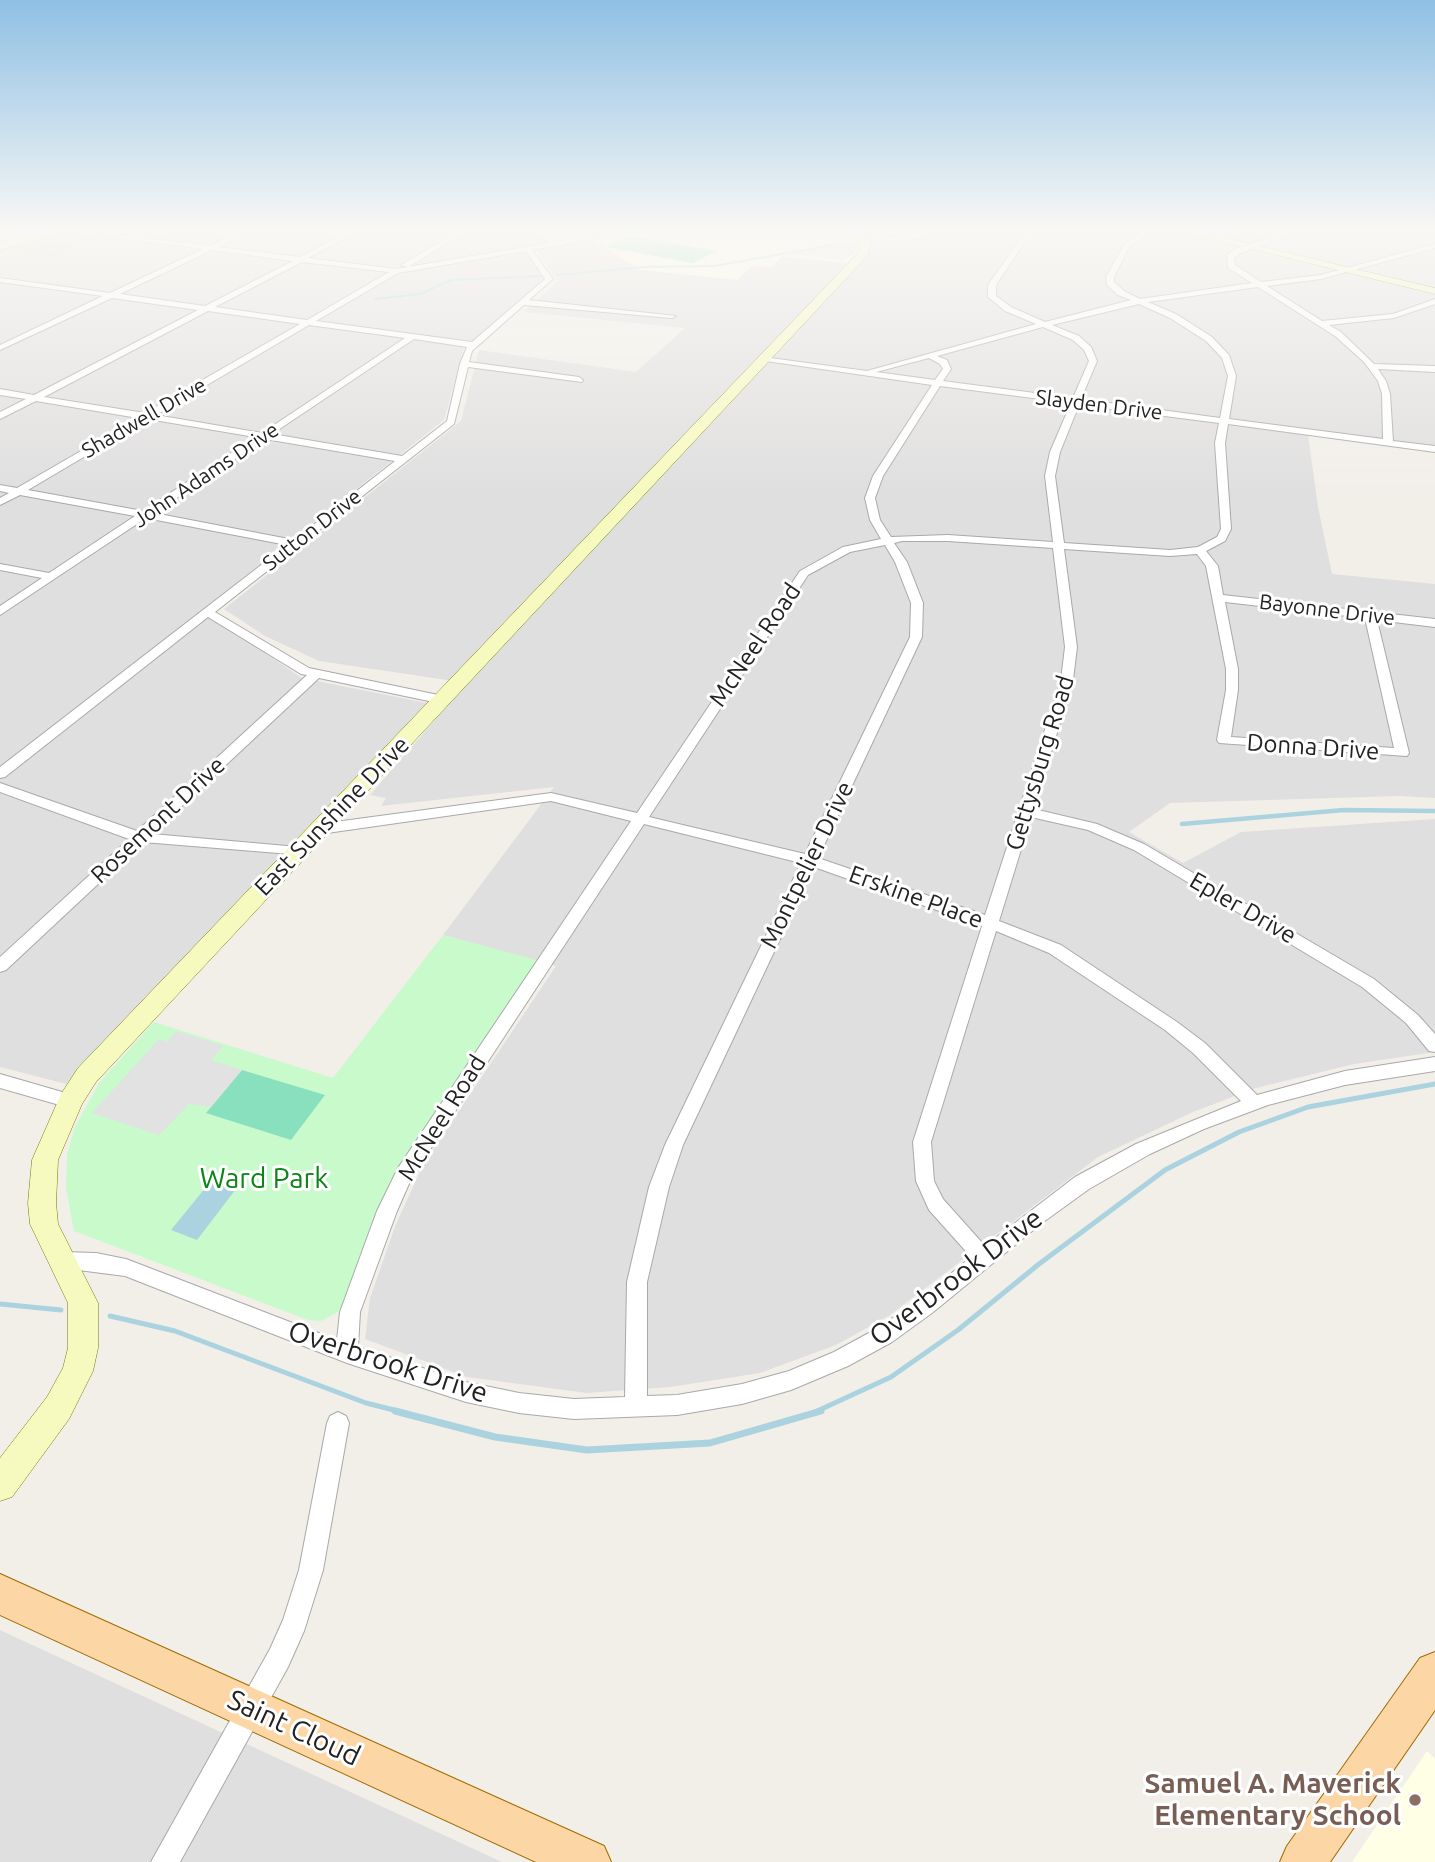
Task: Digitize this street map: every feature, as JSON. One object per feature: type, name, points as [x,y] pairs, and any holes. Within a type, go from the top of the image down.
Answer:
[{"type":"main road","name":"Saint Cloud","points":[[0,1594],[588,1862]]},
{"type":"main road","points":[[1303,1862],[1435,1672]]},
{"type":"street","points":[[0,348],[64,318]]},
{"type":"street","points":[[0,416],[189,318]]},
{"type":"street","points":[[271,318],[472,345]]},
{"type":"street","name":"Shadwell Drive","points":[[0,502],[317,318]]},
{"type":"street","name":"Sutton Drive","points":[[0,774],[453,418],[464,364],[472,345],[504,318]]},
{"type":"street","name":"East Sunshine Drive","points":[[0,1485],[58,1408],[78,1371],[86,1325],[83,1303],[44,1224],[42,1182],[51,1139],[87,1075],[803,318]]},
{"type":"street","name":"Gettysburg Road","points":[[984,1258],[936,1204],[925,1181],[921,1159],[922,1142],[1067,680],[1071,647],[1056,544],[1050,476],[1055,452],[1092,365],[1092,355],[1076,338],[1030,318]]},
{"type":"street","points":[[862,373],[1069,318]]},
{"type":"street","points":[[1173,318],[1198,330],[1226,357],[1233,376],[1220,448],[1226,529],[1221,539],[1200,550],[1212,566],[1218,598]]},
{"type":"street","points":[[1313,318],[1345,339],[1373,366],[1386,394],[1388,443]]},
{"type":"street","points":[[1322,323],[1375,318]]},
{"type":"street","name":"John Adams Drive","points":[[0,611],[412,337]]},
{"type":"street","points":[[929,355],[947,367],[938,383]]},
{"type":"street","name":"Slayden Drive","points":[[764,360],[1435,449]]},
{"type":"street","points":[[464,364],[579,380]]},
{"type":"street","points":[[1373,366],[1435,369]]},
{"type":"street","name":"Montpelier Drive","points":[[636,1408],[636,1282],[659,1187],[685,1120],[916,637],[917,603],[908,577],[871,508],[874,483],[938,383]]},
{"type":"street","points":[[0,392],[403,459]]},
{"type":"street","points":[[0,488],[295,542]]},
{"type":"street","name":"McNeel Road","points":[[347,1353],[350,1312],[378,1233],[405,1173],[799,579],[835,554],[886,540],[948,538],[1170,553],[1200,550]]},
{"type":"street","points":[[0,567],[52,578]]},
{"type":"street","name":"Bayonne Drive","points":[[1218,598],[1435,623]]},
{"type":"street","name":"Donna Drive","points":[[1218,598],[1232,669],[1233,690],[1224,740],[1402,753],[1370,615]]},
{"type":"street","points":[[208,612],[294,665],[316,674],[443,700]]},
{"type":"street","name":"Rosemont Drive","points":[[0,966],[316,674]]},
{"type":"street","points":[[0,787],[139,837],[298,852]]},
{"type":"street","name":"Erskine Place","points":[[320,829],[551,797],[809,860],[990,923],[1071,958],[1160,1018],[1199,1048],[1254,1103]]},
{"type":"street","name":"Epler Drive","points":[[1027,812],[1100,830],[1149,853],[1368,983],[1412,1019],[1435,1046]]},
{"type":"street","name":"Overbrook Drive","points":[[62,1261],[96,1262],[126,1268],[347,1353],[466,1392],[519,1403],[574,1409],[677,1405],[741,1394],[792,1380],[841,1359],[905,1321],[1082,1183],[1143,1149],[1198,1124],[1254,1103],[1345,1078],[1435,1064]]},
{"type":"street","points":[[0,1081],[70,1101]]},
{"type":"street","points":[[165,1862],[295,1622],[311,1570],[338,1423]]},
{"type":"shaded area","points":[[0,318],[498,318],[464,348],[444,420],[202,610],[302,678],[432,704],[66,1084],[0,1067]]},
{"type":"shaded area","points":[[583,318],[1435,318],[1435,451],[1308,435],[1318,507],[1332,574],[1435,584],[1435,798],[1400,796],[1170,803],[1129,832],[1183,863],[1241,832],[1435,819],[1435,1052],[1354,1064],[1256,1088],[1193,1112],[1098,1157],[890,1315],[836,1345],[760,1373],[670,1387],[587,1393],[467,1377],[365,1339],[370,1298],[396,1224],[424,1163],[556,966],[443,935],[554,787],[381,806],[386,798],[370,795],[467,683],[319,661],[265,636],[224,609],[461,421],[479,350],[636,372],[685,328]]},
{"type":"shaded area","points":[[176,1031],[223,1046],[211,1060],[242,1070],[211,1107],[189,1104],[159,1135],[92,1113],[159,1039],[167,1042]]},
{"type":"shaded area","points":[[0,1630],[502,1862],[0,1862]]},
{"type":"shaded area","name":"Samuel A. Maverick Elementary School","points":[[1427,1751],[1435,1759],[1435,1862],[1352,1862]]},
{"type":"green space","name":"Ward Park","points":[[443,935],[537,960],[411,1148],[384,1198],[358,1259],[346,1299],[338,1312],[321,1321],[308,1320],[74,1231],[66,1188],[67,1154],[75,1127],[99,1083],[154,1022],[333,1078]]},
{"type":"green space","points":[[242,1070],[325,1095],[291,1140],[206,1113]]},
{"type":"water","points":[[211,1181],[236,1189],[197,1240],[171,1230]]},
{"type":"waterway","points":[[1182,824],[1344,810],[1435,811]]},
{"type":"waterway","points":[[815,1412],[891,1377],[958,1330],[1039,1264],[1165,1170],[1239,1132],[1308,1107],[1435,1084]]},
{"type":"waterway","points":[[0,1304],[61,1310]]},
{"type":"waterway","points":[[110,1316],[175,1331],[366,1403],[402,1412]]},
{"type":"waterway","points":[[395,1411],[495,1437],[587,1450],[710,1443],[821,1411]]},
{"type":"place","name":"Samuel A. Maverick Elementary School","points":[[1415,1800]]}]
